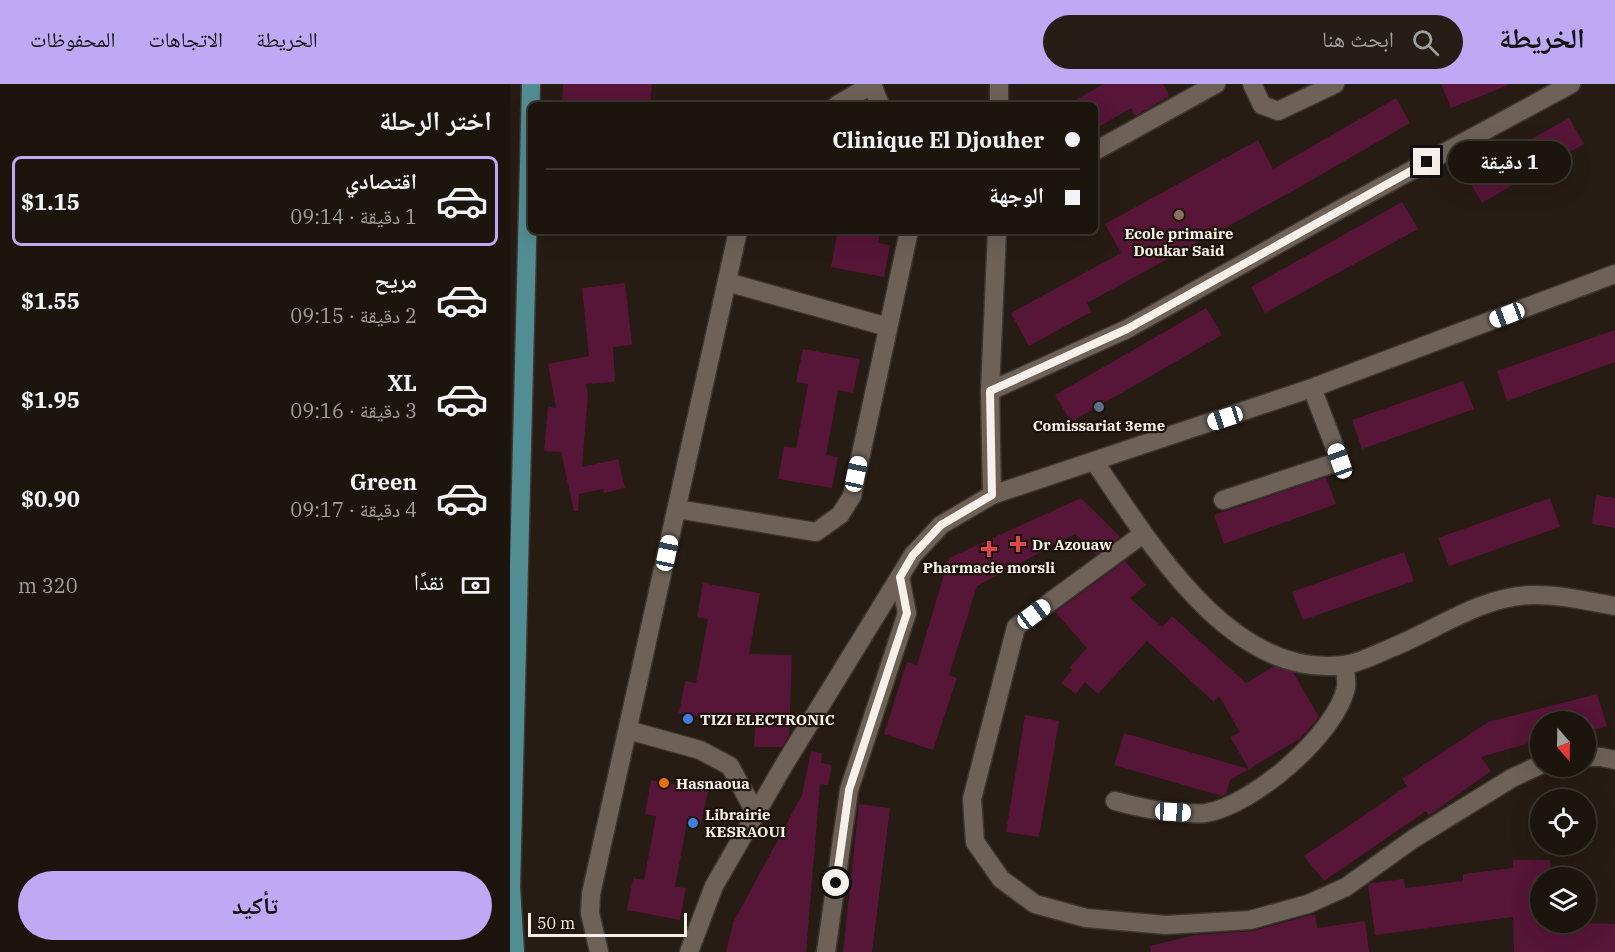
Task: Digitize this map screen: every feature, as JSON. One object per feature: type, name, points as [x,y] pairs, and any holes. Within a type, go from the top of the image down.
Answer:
[{"type":"main road","points":[[530,102],[531,84]]},
{"type":"main road","points":[[515,952],[511,887],[515,507],[528,163]]},
{"type":"street","points":[[842,102],[873,84],[879,102]]},
{"type":"street","points":[[999,84],[999,102]]},
{"type":"street","points":[[1098,150],[1216,84]]},
{"type":"street","points":[[1252,84],[1262,105],[1278,111],[1335,84]]},
{"type":"street","points":[[990,391],[1127,329],[1571,84]]},
{"type":"street","points":[[599,952],[590,913],[591,894],[737,234]]},
{"type":"street","points":[[677,509],[816,532],[840,515],[852,496],[908,234]]},
{"type":"street","points":[[992,495],[990,391],[997,234]]},
{"type":"street","points":[[689,952],[714,886],[756,814],[913,555],[941,525],[992,495],[1312,388],[1615,274]]},
{"type":"street","points":[[727,282],[888,327]]},
{"type":"street","points":[[1223,500],[1340,461],[1312,388]]},
{"type":"street","points":[[1094,461],[1162,561],[1225,626],[1265,652],[1306,665],[1345,665],[1391,648],[1480,607],[1508,598],[1547,595],[1615,606]]},
{"type":"street","points":[[1143,534],[1016,627],[972,799],[975,842],[1002,879],[1035,904],[1086,918],[1166,925],[1250,920],[1308,904],[1346,887],[1413,839],[1512,778],[1530,770]]},
{"type":"street","points":[[826,952],[849,790],[907,613],[900,577]]},
{"type":"street","points":[[1115,801],[1156,811],[1205,814],[1240,802],[1269,783],[1304,752],[1335,715],[1346,687],[1345,665]]},
{"type":"street","points":[[628,730],[700,750],[730,766],[756,814]]},
{"type":"street","points":[[1596,757],[1615,760]]},
{"type":"building","points":[[563,84],[652,84],[650,102],[562,102]]},
{"type":"building","points":[[1104,84],[1163,84],[1170,96],[1135,116],[1131,108],[1098,127],[1098,102],[1071,102]]},
{"type":"building","points":[[1441,84],[1508,84],[1509,85],[1451,108]]},
{"type":"building","points":[[1396,98],[1410,123],[1298,188],[1087,303],[1091,312],[1029,346],[1011,313],[1121,253],[1105,224],[1258,140],[1273,169]]},
{"type":"building","points":[[1569,118],[1584,144],[1482,203],[1466,176]]},
{"type":"building","points":[[1402,202],[1418,229],[1265,313],[1251,287]]},
{"type":"building","points":[[837,234],[848,236],[848,234],[880,234],[878,243],[890,245],[884,277],[831,267]]},
{"type":"building","points":[[625,283],[632,345],[613,347],[615,382],[586,384],[588,395],[582,467],[618,459],[625,488],[604,493],[603,489],[579,494],[578,511],[574,511],[561,452],[544,451],[548,407],[556,408],[548,364],[589,356],[582,288]]},
{"type":"building","points":[[1206,308],[1222,335],[1071,422],[1055,395]]},
{"type":"building","points":[[1615,330],[1615,362],[1507,401],[1497,371]]},
{"type":"building","points":[[803,349],[860,359],[853,393],[838,390],[826,455],[838,457],[832,488],[778,479],[784,446],[796,448],[808,384],[796,382]]},
{"type":"building","points":[[1463,381],[1474,409],[1362,449],[1352,420]]},
{"type":"building","points":[[1326,477],[1336,504],[1224,544],[1214,515]]},
{"type":"building","points":[[1596,495],[1615,498],[1615,528],[1592,524]]},
{"type":"building","points":[[1081,498],[1120,537],[1096,555],[1075,534],[977,586],[949,675],[957,678],[933,750],[884,734],[907,662],[917,665],[949,558]]},
{"type":"building","points":[[1550,498],[1560,527],[1449,566],[1438,538]]},
{"type":"building","points":[[1404,552],[1414,581],[1303,620],[1292,592]]},
{"type":"building","points":[[1125,561],[1146,585],[1130,598],[1162,627],[1172,616],[1246,683],[1274,666],[1293,672],[1319,717],[1301,738],[1249,769],[1230,737],[1240,732],[1219,696],[1214,702],[1147,641],[1098,694],[1085,682],[1076,694],[1061,683],[1072,670],[1069,668],[1087,648],[1055,612]]},
{"type":"building","points":[[703,583],[760,593],[749,654],[792,655],[789,735],[782,747],[754,747],[755,727],[679,713],[685,681],[696,683],[708,619],[697,617]]},
{"type":"building","points":[[1597,694],[1607,726],[1596,729],[1596,711],[1531,711]]},
{"type":"building","points":[[1530,711],[1530,743],[1481,757],[1491,771],[1429,816],[1426,811],[1324,881],[1304,856],[1407,786],[1402,779],[1488,722]]},
{"type":"building","points":[[1025,715],[1059,721],[1039,837],[1006,832]]},
{"type":"building","points":[[1124,733],[1249,769],[1230,780],[1226,794],[1222,796],[1114,765]]},
{"type":"building","points":[[811,751],[822,753],[821,763],[832,765],[828,785],[820,784],[806,952],[726,952],[733,923],[802,795]]},
{"type":"building","points":[[651,780],[708,791],[701,824],[687,822],[675,887],[686,888],[680,920],[627,910],[633,878],[644,880],[656,816],[645,814]]},
{"type":"building","points":[[859,804],[890,808],[872,952],[843,952]]},
{"type":"building","points":[[1513,860],[1550,860],[1550,867],[1530,867],[1530,933],[1596,933],[1596,923],[1615,924],[1615,952],[1514,952],[1513,917],[1375,935],[1368,885],[1371,883],[1404,879],[1405,888],[1463,881],[1463,874],[1513,868]]},
{"type":"building","points":[[1315,914],[1317,928],[1365,921],[1369,952],[1151,952],[1150,946],[1195,935],[1253,931]]},
{"type":"place","name":"Ecole primaire Doukar Said","points":[[1179,215]]},
{"type":"place","name":"Comissariat 3eme","points":[[1099,407]]},
{"type":"place","name":"Dr Azouaw","points":[[1018,544]]},
{"type":"place","name":"Pharmacie morsli","points":[[989,549]]},
{"type":"place","name":"TIZI ELECTRONIC","points":[[688,719]]},
{"type":"place","name":"Hasnaoua","points":[[664,783]]},
{"type":"place","name":"Librairie KESRAOUI","points":[[693,823]]},
{"type":"route","points":[[836,883],[849,790],[907,613],[900,577],[913,555],[941,525],[992,495],[990,391],[1127,329],[1427,162]]}]
